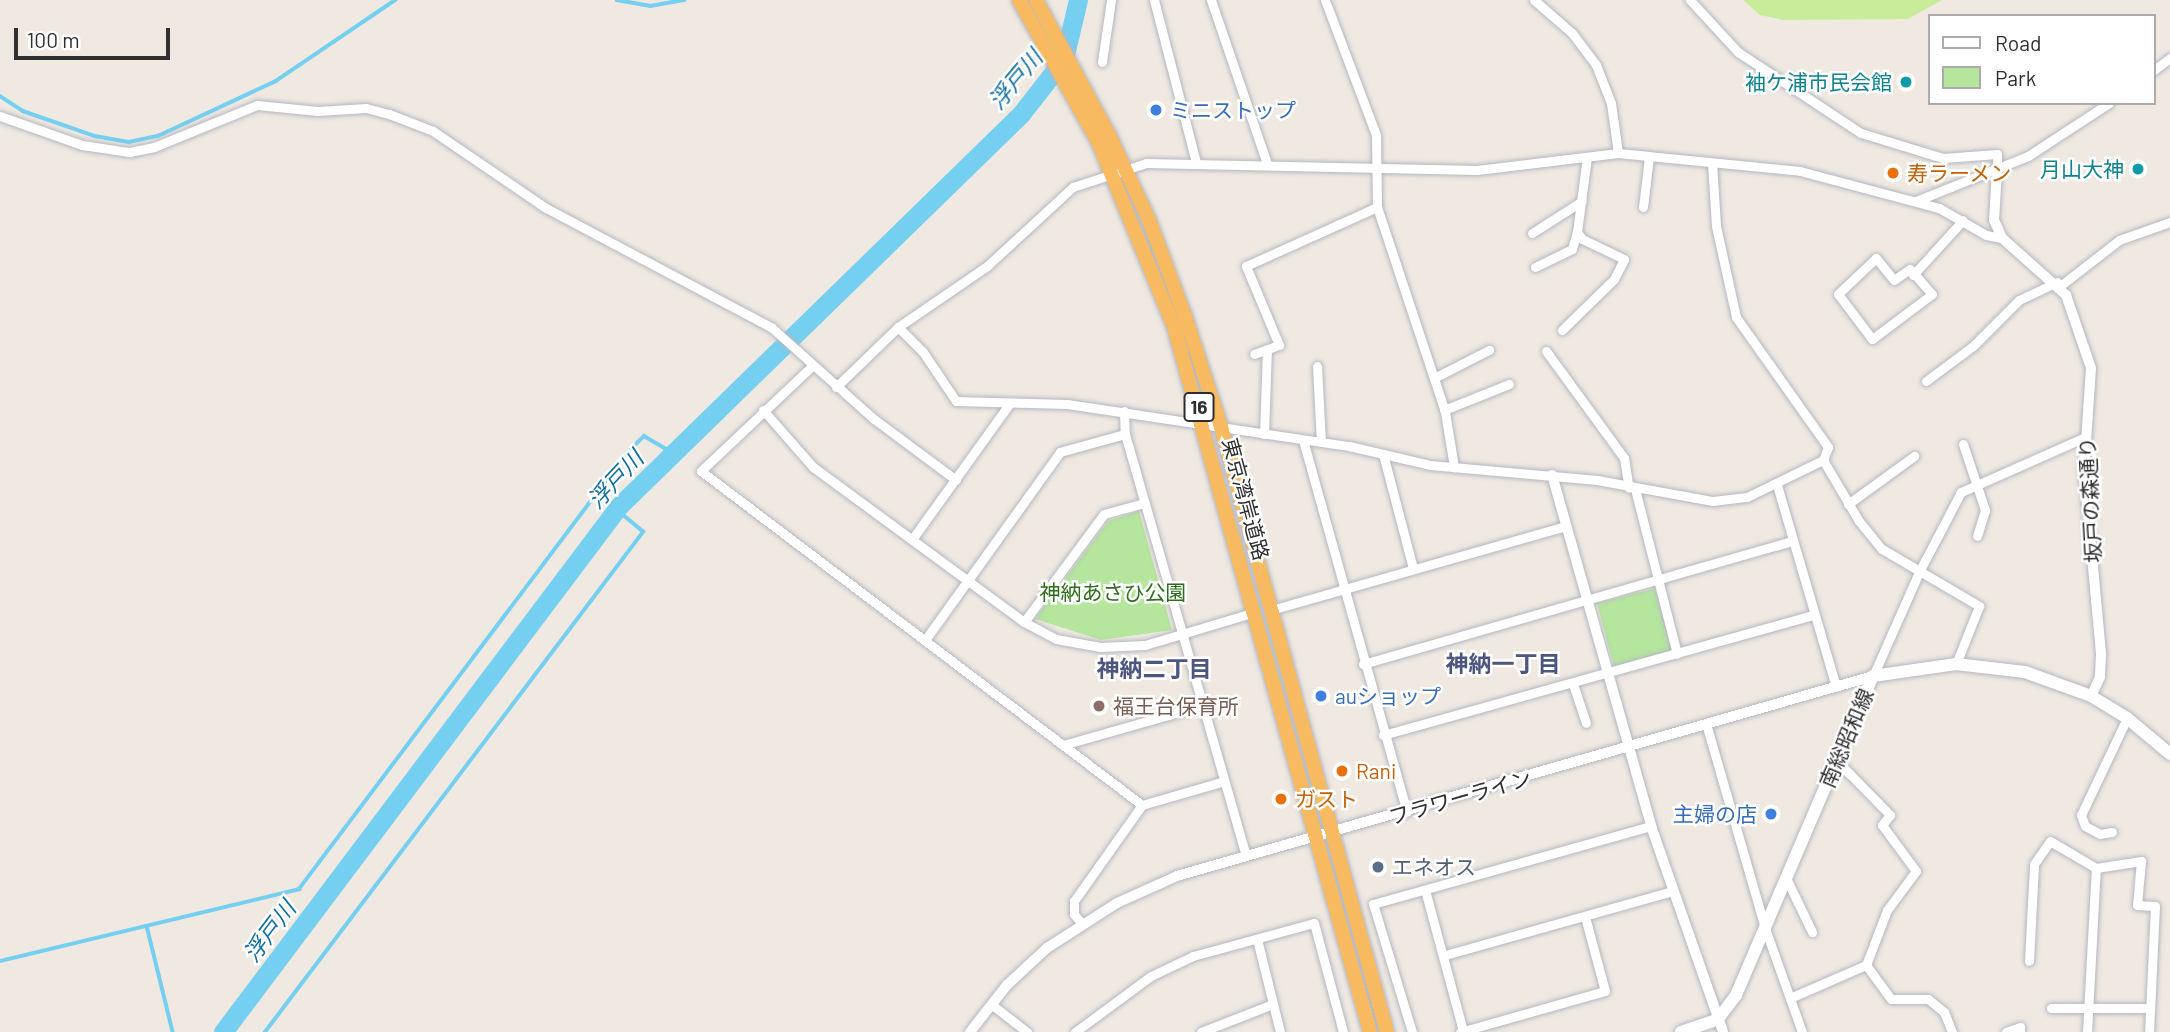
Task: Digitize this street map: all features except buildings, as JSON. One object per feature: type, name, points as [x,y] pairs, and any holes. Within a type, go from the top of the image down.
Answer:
[{"type":"highway","name":"東京湾岸道路","points":[[1019,0],[1118,169],[1174,327],[1205,425],[1370,1032]]},
{"type":"highway","name":"東京湾岸道路","points":[[1036,0],[1118,169],[1186,319],[1221,427],[1387,1032]]},
{"type":"main road","name":"南総昭和線","points":[[1718,1019],[1736,995],[1766,931],[1873,676],[1956,664],[2025,672],[2091,696],[2127,718],[2170,754]]},
{"type":"main road","points":[[1681,1032],[1718,1019]]},
{"type":"street","points":[[1102,62],[1111,0]]},
{"type":"street","points":[[1154,0],[1196,162]]},
{"type":"street","points":[[1212,0],[1267,164]]},
{"type":"street","points":[[1325,0],[1376,135],[1377,208],[1444,410],[1454,467]]},
{"type":"street","points":[[1534,0],[1572,33],[1596,65],[1611,103],[1618,153]]},
{"type":"street","points":[[1690,0],[1738,52],[1860,133],[1943,158],[1997,154],[1994,220],[2002,238]]},
{"type":"street","points":[[0,116],[82,145],[129,152],[154,147],[257,105],[318,111],[366,108],[389,114],[433,131],[546,208],[771,327],[836,387],[956,480]]},
{"type":"street","points":[[1916,201],[1997,170],[2055,142],[2106,105]]},
{"type":"street","points":[[836,387],[898,327],[987,266],[1073,187],[1118,169],[1196,162],[1477,170],[1618,153],[1800,171],[1916,201],[1963,220],[1986,235],[2002,238]]},
{"type":"street","points":[[1535,267],[1572,249],[1577,232],[1587,157]]},
{"type":"street","points":[[1643,207],[1649,157]]},
{"type":"street","points":[[1712,163],[1716,226],[1728,297],[1744,329],[1826,440],[1823,460],[1848,504],[1882,549],[1979,606],[1956,664]]},
{"type":"street","points":[[1532,233],[1582,201]]},
{"type":"street","points":[[1254,354],[1279,345],[1246,266],[1377,208]]},
{"type":"street","points":[[1913,275],[1963,220]]},
{"type":"street","points":[[1926,381],[1973,346],[2019,300],[2059,284],[2119,240],[2170,222]]},
{"type":"street","points":[[1562,330],[1614,279],[1624,259],[1582,239],[1577,232]]},
{"type":"street","name":"坂戸の森通り","points":[[2002,238],[2013,251],[2059,284],[2078,319],[2091,368],[2092,394],[2083,438],[2101,655],[2100,677],[2091,696]]},
{"type":"street","points":[[1876,258],[1894,280],[1910,269],[1913,275],[1932,294],[1871,339],[1838,294],[1876,258]]},
{"type":"street","points":[[898,327],[923,352],[956,401],[1124,411],[1321,442],[1454,467],[1552,475],[1713,501],[1747,497],[1777,485],[1823,460]]},
{"type":"street","points":[[1264,434],[1266,349]]},
{"type":"street","points":[[1434,377],[1489,351]]},
{"type":"street","points":[[1546,351],[1624,458],[1677,654]]},
{"type":"street","points":[[810,362],[701,471],[1142,805]]},
{"type":"street","points":[[1317,366],[1321,442]]},
{"type":"street","points":[[1444,410],[1509,384]]},
{"type":"street","points":[[913,538],[1010,403]]},
{"type":"street","points":[[763,410],[813,467],[1024,622],[1056,639],[1100,648],[1145,645],[1255,612]]},
{"type":"street","points":[[1124,411],[1125,434],[1221,782],[1246,856]]},
{"type":"street","points":[[925,640],[1060,452],[1125,434]]},
{"type":"street","points":[[1873,676],[1920,570],[1961,492],[1977,482],[2083,438]]},
{"type":"street","points":[[1303,440],[1363,664],[1407,812]]},
{"type":"street","points":[[1963,444],[1985,510],[1977,536]]},
{"type":"street","points":[[1383,454],[1413,568]]},
{"type":"street","points":[[1848,504],[1914,456]]},
{"type":"street","points":[[1552,475],[1651,826],[1723,1032]]},
{"type":"street","points":[[1777,485],[1791,541],[1836,687]]},
{"type":"street","points":[[1024,622],[1104,514],[1144,503]]},
{"type":"street","points":[[1271,610],[1566,526]]},
{"type":"street","points":[[1363,664],[1791,541]]},
{"type":"street","points":[[1383,735],[1609,675],[1813,615]]},
{"type":"street","name":"フラワーライン","points":[[970,1032],[1025,967],[1082,924],[1147,888],[1246,856],[1629,749],[1873,676]]},
{"type":"street","points":[[1573,684],[1586,723]]},
{"type":"street","points":[[1063,745],[1200,706]]},
{"type":"street","points":[[2112,832],[2100,834],[2085,826],[2081,816],[2127,718]]},
{"type":"street","points":[[1707,726],[1766,931],[1802,1032]]},
{"type":"street","points":[[1790,998],[1866,965],[1887,910],[1916,871],[1882,825],[1890,815],[1836,760]]},
{"type":"street","points":[[1082,924],[1074,914],[1074,901],[1142,805],[1221,782]]},
{"type":"street","points":[[1412,1032],[1373,904],[1651,826]]},
{"type":"street","points":[[2029,961],[2034,864],[2050,841],[2096,868],[2141,861],[2137,905],[2155,906],[2149,1032]]},
{"type":"street","points":[[2087,1032],[2096,868]]},
{"type":"street","points":[[1787,880],[1812,932]]},
{"type":"street","points":[[1425,890],[1445,955],[1462,1032],[1605,991],[1585,917]]},
{"type":"street","points":[[1445,955],[1673,891]]},
{"type":"street","points":[[1075,1032],[1151,976],[1193,956],[1314,923],[1343,1032]]},
{"type":"street","points":[[1257,939],[1280,1032]]},
{"type":"street","points":[[1866,965],[1891,999],[1928,999],[1944,1012],[1952,1032]]},
{"type":"street","points":[[991,1004],[1027,1032]]},
{"type":"street","points":[[1200,1032],[1273,1004]]},
{"type":"street","points":[[2051,1008],[2150,1008]]},
{"type":"street","points":[[2006,1032],[2020,1027],[2020,1032]]},
{"type":"green space","points":[[1743,0],[1942,0],[1908,19],[1783,20],[1760,15]]},
{"type":"green space","name":"神納あさひ公園","points":[[1139,511],[1172,630],[1101,640],[1035,619],[1108,521]]},
{"type":"green space","points":[[1655,588],[1672,651],[1614,666],[1597,604]]},
{"type":"waterway","points":[[0,96],[23,111],[95,136],[129,142],[158,136],[276,81],[395,0]]},
{"type":"waterway","points":[[617,0],[650,6],[684,0]]},
{"type":"waterway","name":"浮戸川","points":[[223,1032],[619,506],[1021,114],[1064,59],[1078,0]]},
{"type":"waterway","points":[[0,961],[299,889],[627,453],[644,436],[673,453]]},
{"type":"waterway","points":[[265,1032],[643,532],[617,510]]},
{"type":"waterway","points":[[147,926],[173,1032]]},
{"type":"place","name":"袖ケ浦市民会館","points":[[1906,82]]},
{"type":"place","name":"ミニストップ","points":[[1156,110]]},
{"type":"place","name":"月山大神","points":[[2138,169]]},
{"type":"place","name":"寿ラーメン","points":[[1893,173]]},
{"type":"place","name":"auショップ","points":[[1321,696]]},
{"type":"place","name":"福王台保育所","points":[[1099,706]]},
{"type":"place","name":"Rani","points":[[1342,771]]},
{"type":"place","name":"ガスト","points":[[1281,799]]},
{"type":"place","name":"主婦の店","points":[[1771,814]]},
{"type":"place","name":"エネオス","points":[[1378,867]]},
{"type":"district","name":"神納一丁目","points":[[1503,663]]},
{"type":"district","name":"神納二丁目","points":[[1154,668]]}]
